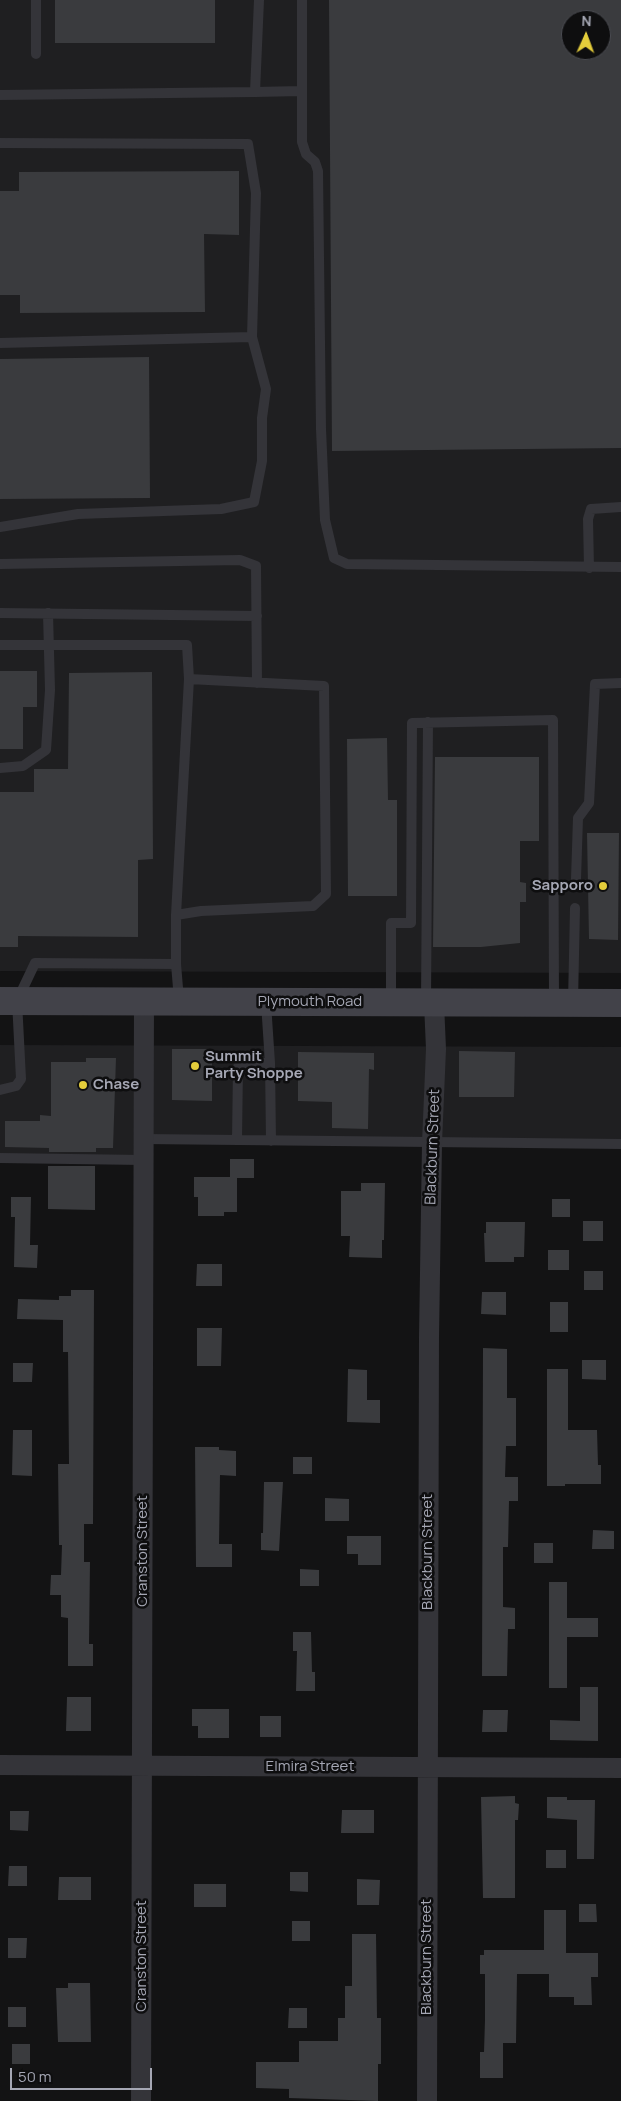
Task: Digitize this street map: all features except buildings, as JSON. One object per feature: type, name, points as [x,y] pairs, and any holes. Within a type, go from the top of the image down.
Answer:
[{"type":"main road","name":"Plymouth Road","points":[[9,1001],[621,1003]]},
{"type":"street","name":"Cranston Street","points":[[141,2101],[144,1001]]},
{"type":"street","name":"Blackburn Street","points":[[427,2101],[429,1337],[432,1143],[436,1049],[430,1003]]},
{"type":"street","name":"Elmira Street","points":[[0,1765],[621,1768]]},
{"type":"lane","points":[[36,0],[36,54]]},
{"type":"lane","points":[[255,92],[259,0]]},
{"type":"lane","points":[[302,0],[302,142],[306,154],[315,162],[318,171],[325,520],[334,558],[347,564],[621,567]]},
{"type":"lane","points":[[0,95],[301,91]]},
{"type":"lane","points":[[0,143],[248,144],[256,193],[252,337],[266,389],[262,418],[262,461],[254,502],[220,509],[78,514],[0,527]]},
{"type":"lane","points":[[0,343],[252,337]]},
{"type":"lane","points":[[588,568],[588,519],[591,509],[621,507]]},
{"type":"lane","points":[[0,564],[240,560],[256,566],[257,683]]},
{"type":"lane","points":[[0,613],[257,616]]},
{"type":"lane","points":[[0,768],[23,766],[46,750],[50,690],[48,613]]},
{"type":"lane","points":[[0,645],[187,645],[189,679],[176,914],[176,964],[179,1001]]},
{"type":"lane","points":[[176,914],[201,911],[313,906],[326,894],[324,686],[189,679]]},
{"type":"lane","points":[[576,879],[578,818],[589,803],[596,684],[621,683]]},
{"type":"lane","points":[[391,1002],[391,923],[411,923],[412,723],[553,720],[563,1003]]},
{"type":"lane","points":[[428,722],[430,1003]]},
{"type":"lane","points":[[563,1003],[575,908]]},
{"type":"lane","points":[[0,1090],[16,1086],[21,1079],[9,1001],[35,963],[176,964]]},
{"type":"lane","points":[[266,1002],[270,1063],[270,1141]]},
{"type":"lane","points":[[237,1140],[238,1068],[244,1063],[270,1063]]},
{"type":"lane","points":[[144,1139],[621,1144]]},
{"type":"lane","points":[[0,1158],[143,1160]]},
{"type":"shaded area","points":[[0,0],[621,0],[621,973],[0,971]]},
{"type":"shaded area","points":[[0,1045],[621,1047],[621,1148],[144,1139],[143,1160],[0,1160]]},
{"type":"place","name":"Sapporo","points":[[603,886]]},
{"type":"place","name":"Summit Party Shoppe","points":[[195,1066]]},
{"type":"place","name":"Chase","points":[[83,1085]]}]
